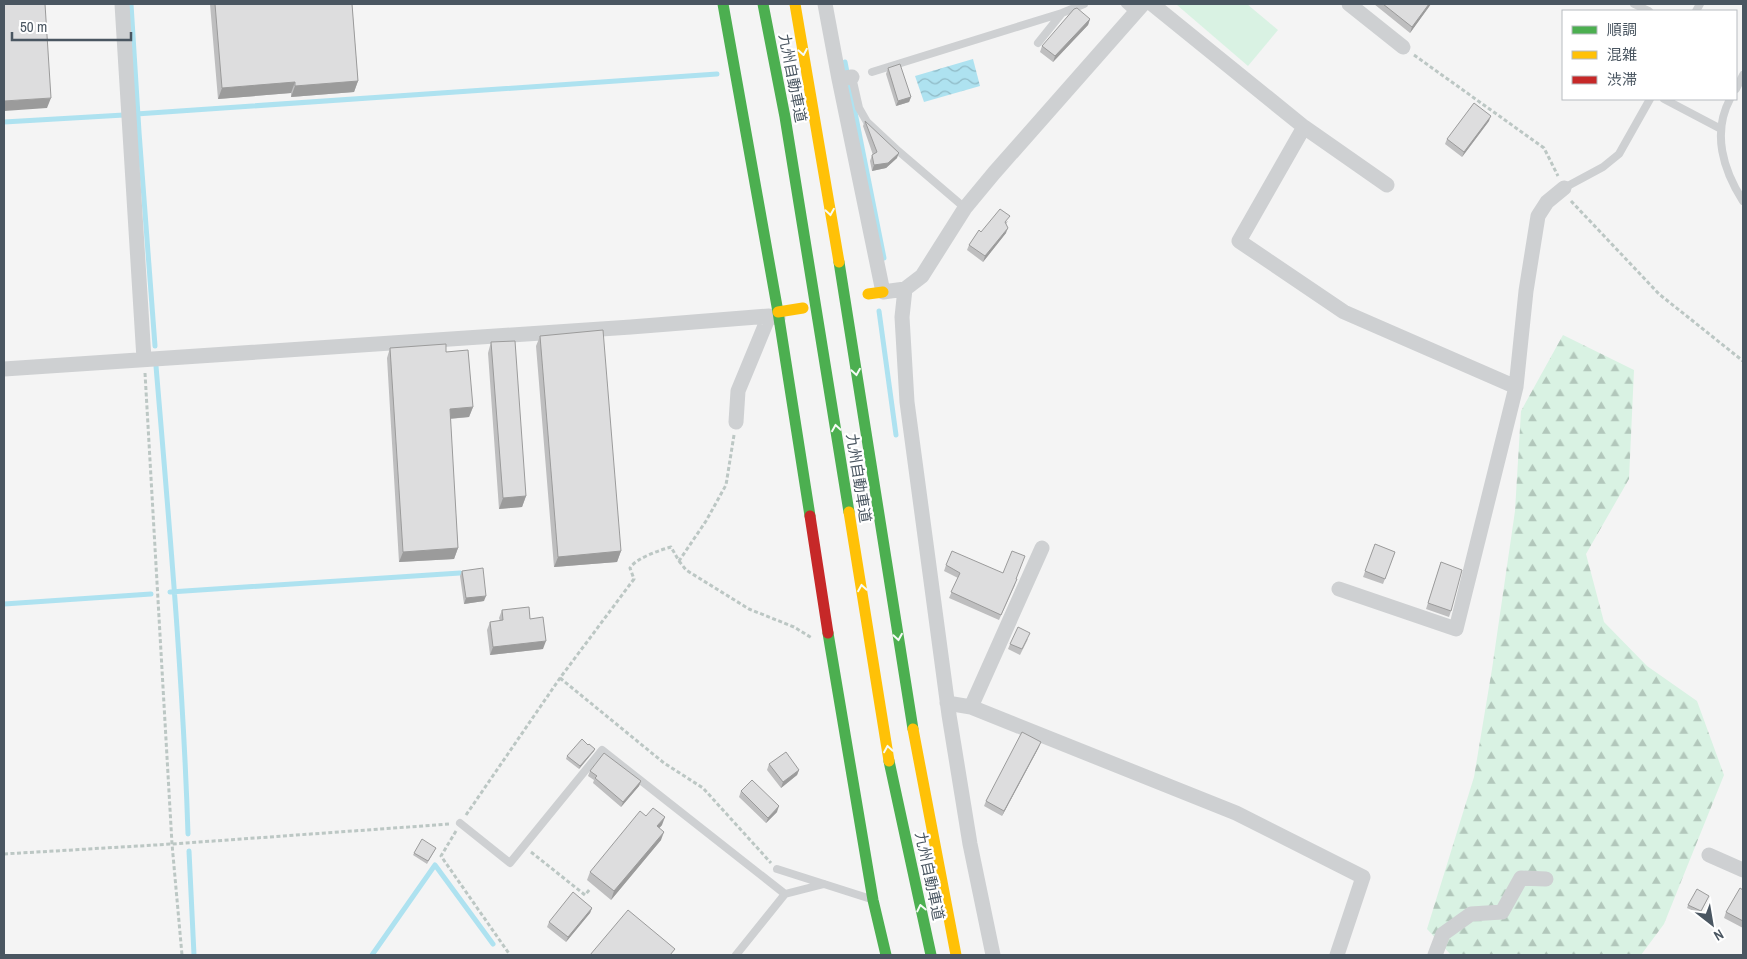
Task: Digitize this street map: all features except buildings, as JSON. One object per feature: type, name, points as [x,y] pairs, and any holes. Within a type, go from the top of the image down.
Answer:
[{"type":"main road","points":[[723,4],[730,33],[775,316],[873,900],[886,955]]},
{"type":"main road","name":"九州自動車道","points":[[763,4],[792,154],[889,759],[931,955]]},
{"type":"main road","name":"九州自動車道","points":[[795,4],[847,311],[916,746],[956,955]]},
{"type":"main road","points":[[775,316],[803,308]]},
{"type":"street","points":[[122,4],[144,360]]},
{"type":"street","points":[[825,4],[846,78],[876,293],[905,288],[922,276],[965,208],[1134,7]]},
{"type":"street","points":[[1152,4],[1304,127],[1387,184]]},
{"type":"street","points":[[1349,4],[1403,47]]},
{"type":"street","points":[[1304,127],[1239,241],[1344,312],[1516,387]]},
{"type":"street","points":[[1339,589],[1456,629],[1516,387],[1526,291],[1538,216],[1547,202],[1564,188]]},
{"type":"street","points":[[905,288],[902,317],[907,402],[947,703],[970,844],[992,955]]},
{"type":"street","points":[[4,369],[775,316]]},
{"type":"street","points":[[736,422],[738,390],[775,316]]},
{"type":"street","points":[[971,707],[1042,548]]},
{"type":"street","points":[[947,703],[971,707],[1236,813],[1364,877],[1337,955]]},
{"type":"street","points":[[1709,855],[1743,870]]},
{"type":"street","points":[[1435,955],[1443,934],[1471,914],[1502,912],[1522,878],[1546,879]]},
{"type":"lane","points":[[872,72],[1062,13],[1084,4]]},
{"type":"lane","points":[[1634,4],[1647,10]]},
{"type":"lane","points":[[1038,43],[1062,13]]},
{"type":"lane","points":[[1737,87],[1743,75]]},
{"type":"lane","points":[[846,78],[859,108],[868,122],[896,149],[965,208]]},
{"type":"lane","points":[[1564,188],[1603,167],[1619,154],[1649,100]]},
{"type":"lane","points":[[1666,100],[1721,129]]},
{"type":"lane","points":[[1730,100],[1721,129],[1722,158],[1743,201]]},
{"type":"lane","points":[[460,823],[510,863],[602,750],[785,894]]},
{"type":"lane","points":[[777,869],[873,900]]},
{"type":"lane","points":[[736,955],[785,894],[824,884]]},
{"type":"path","points":[[1403,47],[1544,148],[1571,202],[1659,294],[1743,361]]},
{"type":"path","points":[[144,360],[172,844],[182,955]]},
{"type":"path","points":[[679,561],[706,521],[726,485],[736,422]]},
{"type":"path","points":[[510,955],[441,856],[460,823],[560,678],[634,579],[630,568],[634,563],[656,552],[672,547],[686,570],[749,609],[794,627],[831,649]]},
{"type":"path","points":[[560,678],[664,763],[703,788],[777,869]]},
{"type":"path","points":[[4,854],[460,823]]},
{"type":"path","points":[[524,846],[585,895],[590,888]]},
{"type":"green space","points":[[1178,4],[1247,4],[1278,30],[1248,66]]},
{"type":"green space","points":[[1563,335],[1634,370],[1629,479],[1586,554],[1604,622],[1647,666],[1697,701],[1724,775],[1664,924],[1641,955],[1451,955],[1427,929],[1474,777],[1515,511],[1521,411]]},
{"type":"water","points":[[973,59],[980,86],[924,102],[915,76]]},
{"type":"waterway","points":[[131,4],[155,346]]},
{"type":"waterway","points":[[845,62],[884,258]]},
{"type":"waterway","points":[[136,114],[717,74]]},
{"type":"waterway","points":[[4,122],[124,115]]},
{"type":"waterway","points":[[879,311],[896,435]]},
{"type":"waterway","points":[[156,366],[179,658],[188,834]]},
{"type":"waterway","points":[[170,592],[460,573]]},
{"type":"waterway","points":[[4,604],[151,594]]},
{"type":"waterway","points":[[189,851],[194,955]]},
{"type":"waterway","points":[[372,955],[435,865],[493,944]]},
{"type":"traffic: fast","points":[[723,4],[778,312],[810,516]]},
{"type":"traffic: fast","points":[[763,4],[785,117],[849,512]]},
{"type":"traffic: fast","points":[[839,262],[913,729]]},
{"type":"traffic: fast","points":[[828,633],[873,900],[886,955]]},
{"type":"traffic: fast","points":[[889,761],[931,955]]},
{"type":"traffic: slow","points":[[795,4],[839,262]]},
{"type":"traffic: slow","points":[[868,294],[883,292]]},
{"type":"traffic: slow","points":[[778,312],[803,308]]},
{"type":"traffic: slow","points":[[849,512],[889,761]]},
{"type":"traffic: slow","points":[[913,729],[956,955]]},
{"type":"traffic: jam","points":[[810,516],[828,633]]}]
